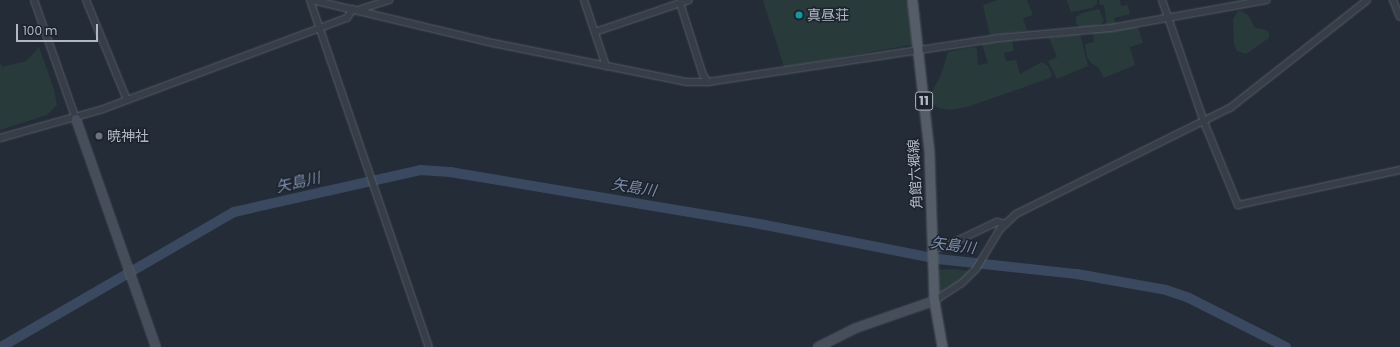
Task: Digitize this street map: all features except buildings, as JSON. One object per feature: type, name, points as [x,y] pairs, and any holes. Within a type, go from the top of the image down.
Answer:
[{"type":"main road","name":"角館六郷線","points":[[912,0],[929,152],[934,301],[942,347]]},
{"type":"street","points":[[34,0],[133,277],[156,347]]},
{"type":"street","points":[[86,0],[127,100]]},
{"type":"street","points":[[311,0],[493,43],[687,82],[708,82],[918,49],[1006,37],[1111,28],[1267,0]]},
{"type":"street","points":[[311,0],[428,347]]},
{"type":"street","points":[[0,138],[76,118],[127,100],[347,18],[355,10],[389,0]]},
{"type":"street","points":[[584,0],[596,32],[606,66]]},
{"type":"street","points":[[596,32],[689,0]]},
{"type":"street","points":[[1162,0],[1204,122],[1238,205],[1400,170]]},
{"type":"street","points":[[818,347],[856,328],[934,301],[962,283],[976,269],[1006,224],[1035,203],[1230,108],[1367,0]]},
{"type":"street","points":[[1393,0],[1400,17]]},
{"type":"street","points":[[680,3],[703,75],[708,82]]},
{"type":"street","points":[[932,250],[944,247],[997,222],[1006,224]]},
{"type":"shaded area","points":[[763,0],[908,0],[916,44],[784,67]]},
{"type":"shaded area","points":[[998,0],[1027,0],[1033,15],[1023,18],[1027,31],[990,35],[983,5]]},
{"type":"shaded area","points":[[1067,0],[1097,0],[1097,4],[1092,8],[1071,12]]},
{"type":"shaded area","points":[[1099,0],[1120,0],[1121,6],[1128,5],[1130,14],[1114,18],[1116,24],[1107,26],[1104,5],[1100,5]]},
{"type":"shaded area","points":[[1099,9],[1104,20],[1101,24],[1081,29],[1076,23],[1076,17],[1082,13]]},
{"type":"shaded area","points":[[1239,10],[1248,15],[1255,28],[1267,30],[1269,33],[1269,38],[1246,54],[1237,51],[1234,44],[1233,19]]},
{"type":"shaded area","points":[[1138,27],[1143,43],[1130,47],[1135,65],[1104,78],[1098,67],[1091,63],[1087,57],[1085,44],[1094,42],[1093,32]]},
{"type":"shaded area","points":[[1080,34],[1088,66],[1057,79],[1048,61],[1057,57],[1049,38]]},
{"type":"shaded area","points":[[1012,40],[1014,51],[1004,53],[1006,61],[1016,60],[1020,74],[1042,62],[1048,66],[1052,75],[1050,78],[967,107],[950,110],[938,108],[932,103],[931,93],[941,75],[948,52],[974,47],[977,49],[978,65],[988,63],[982,44]]},
{"type":"shaded area","points":[[39,47],[54,89],[57,105],[47,115],[0,130],[0,63],[2,67],[26,61]]},
{"type":"shaded area","points":[[954,269],[971,271],[960,282],[941,293],[938,289],[938,270]]},
{"type":"waterway","name":"矢島川","points":[[1,347],[234,212],[420,170],[450,172],[760,224],[938,259],[1077,274],[1166,290],[1189,298],[1286,347]]},
{"type":"place","name":"真昼荘","points":[[799,15]]},
{"type":"place","name":"暁神社","points":[[99,136]]}]
